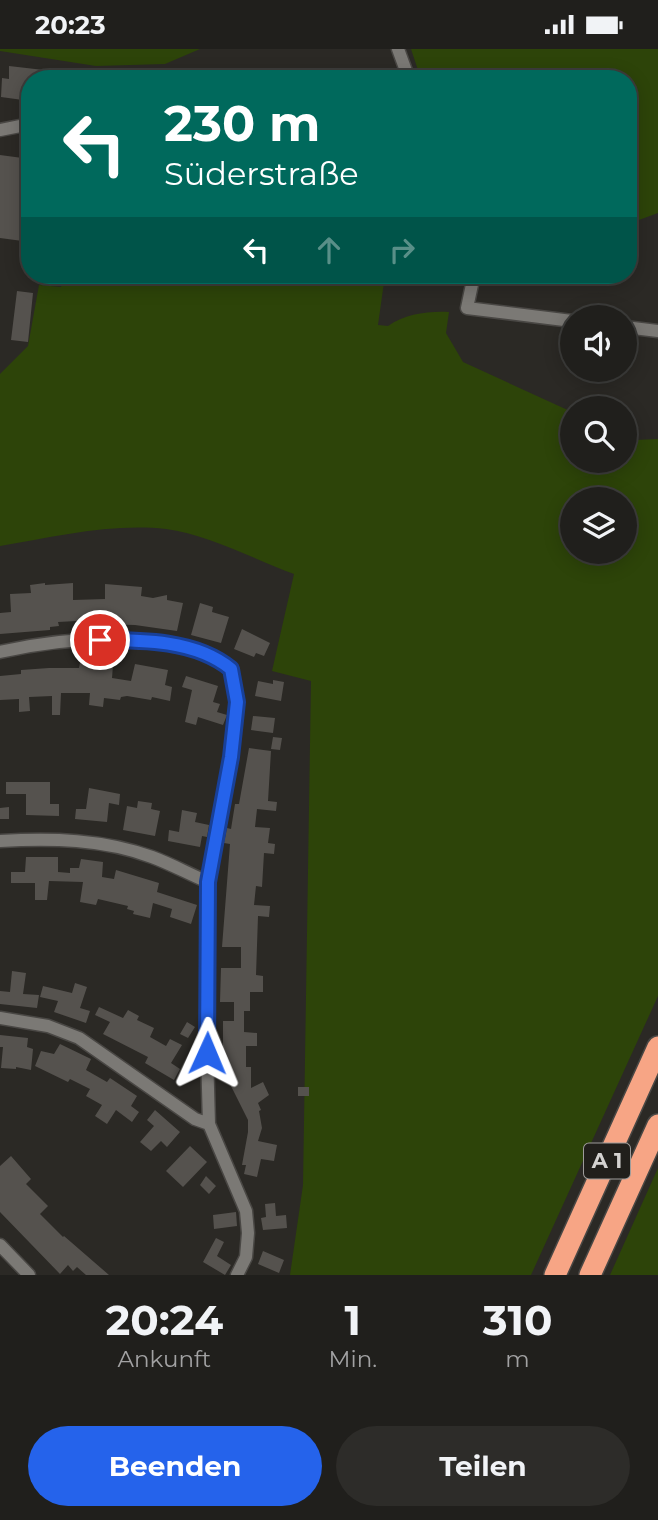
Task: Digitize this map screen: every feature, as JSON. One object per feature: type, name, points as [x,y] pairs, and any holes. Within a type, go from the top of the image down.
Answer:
[{"type":"highway","name":"A 1","points":[[555,1275],[658,1047]]},
{"type":"highway","name":"A 1","points":[[590,1275],[658,1125]]},
{"type":"street","points":[[398,49],[406,70]]},
{"type":"street","points":[[0,130],[21,126]]},
{"type":"street","points":[[472,284],[467,307],[560,319]]},
{"type":"street","points":[[637,328],[658,331]]},
{"type":"street","points":[[0,653],[28,646],[81,640],[137,640],[204,653],[231,669],[237,702],[231,757],[208,882],[209,1124],[246,1211],[246,1257],[237,1275]]},
{"type":"street","points":[[0,841],[75,840],[102,844],[152,856],[208,882]]},
{"type":"street","points":[[0,1019],[48,1026],[79,1038],[195,1119],[209,1124]]},
{"type":"street","points":[[0,1245],[29,1275]]},
{"type":"green space","points":[[0,49],[200,49],[165,64],[96,66]]},
{"type":"green space","points":[[411,49],[658,49],[658,213],[637,221],[637,70],[418,70]]},
{"type":"green space","points":[[384,284],[378,325],[388,326],[417,314],[449,312],[446,333],[463,362],[560,406],[560,473],[637,473],[637,440],[658,439],[658,996],[531,1275],[290,1275],[303,1185],[311,681],[272,671],[294,574],[214,542],[166,529],[104,529],[0,546],[0,374],[28,346],[39,285]]},
{"type":"green space","points":[[658,1168],[658,1275],[610,1275]]},
{"type":"building","points":[[9,66],[44,70],[21,70],[21,100],[1,97],[2,78],[9,79]]},
{"type":"building","points":[[0,155],[21,158],[21,241],[0,238]]},
{"type":"building","points":[[17,291],[33,293],[28,342],[11,340]]},
{"type":"building","points":[[73,583],[73,600],[105,599],[105,584],[142,587],[141,596],[153,598],[167,595],[167,600],[183,603],[177,631],[135,625],[95,624],[95,620],[58,622],[59,626],[50,627],[50,630],[0,634],[0,613],[11,612],[10,594],[31,593],[30,585]]},
{"type":"building","points":[[200,603],[213,607],[212,612],[229,617],[221,643],[191,635]]},
{"type":"building","points":[[242,629],[270,643],[264,656],[256,653],[254,657],[234,649]]},
{"type":"building","points":[[80,662],[113,665],[112,678],[131,681],[135,664],[168,670],[165,685],[172,687],[170,701],[152,697],[151,700],[127,696],[121,697],[120,700],[104,698],[103,707],[89,705],[90,693],[61,693],[60,715],[52,715],[52,696],[29,697],[30,711],[19,712],[19,699],[0,700],[0,676],[21,674],[21,670],[79,668]]},
{"type":"building","points":[[186,676],[218,686],[213,702],[220,704],[217,712],[227,715],[223,725],[198,717],[196,725],[185,722],[192,690],[182,687]]},
{"type":"building","points":[[273,680],[284,682],[281,701],[255,696],[258,681],[273,684]]},
{"type":"building","points":[[253,716],[275,718],[273,733],[251,730]]},
{"type":"building","points":[[273,737],[282,738],[280,750],[271,749]]},
{"type":"building","points":[[249,748],[271,751],[268,801],[277,802],[276,811],[257,809],[255,827],[270,828],[268,843],[275,844],[274,854],[264,853],[262,887],[256,886],[254,905],[270,906],[269,917],[258,916],[256,975],[263,976],[263,992],[250,992],[250,1011],[244,1011],[244,1032],[257,1033],[257,1046],[246,1046],[246,1067],[251,1067],[251,1088],[263,1082],[269,1095],[258,1103],[262,1128],[258,1141],[277,1145],[274,1161],[261,1159],[257,1177],[244,1174],[246,1165],[242,1165],[248,1120],[227,1078],[227,1056],[223,1056],[223,1021],[234,1021],[234,1002],[220,1002],[221,968],[241,968],[241,947],[222,947],[230,844],[224,843],[227,828],[231,829],[235,804],[239,804]]},
{"type":"building","points":[[6,782],[50,782],[50,804],[59,804],[59,816],[26,815],[26,794],[6,794]]},
{"type":"building","points":[[89,788],[120,794],[119,805],[109,803],[107,822],[75,819],[76,809],[86,809]]},
{"type":"building","points":[[138,801],[152,803],[151,809],[160,811],[155,836],[123,830],[127,806],[137,808]]},
{"type":"building","points":[[9,807],[9,819],[0,819],[0,808]]},
{"type":"building","points":[[182,810],[197,813],[195,822],[209,825],[207,837],[202,836],[200,847],[168,841],[169,830],[179,832]]},
{"type":"building","points":[[26,857],[58,857],[58,872],[70,873],[70,868],[79,868],[81,859],[103,862],[102,877],[114,879],[116,870],[159,883],[157,892],[197,905],[191,924],[170,917],[172,909],[153,903],[150,918],[133,914],[134,911],[127,909],[128,906],[98,899],[96,905],[80,902],[83,882],[49,881],[47,900],[35,900],[35,883],[11,883],[11,872],[25,872]]},
{"type":"building","points":[[12,971],[26,973],[23,994],[39,995],[37,1008],[0,1004],[0,991],[10,992]]},
{"type":"building","points":[[75,983],[87,987],[80,1008],[90,1011],[86,1023],[54,1012],[58,1001],[40,997],[43,986],[72,993]]},
{"type":"building","points":[[99,1007],[123,1018],[128,1010],[139,1016],[137,1020],[154,1028],[150,1037],[166,1046],[170,1039],[182,1045],[171,1063],[180,1069],[174,1080],[145,1063],[148,1057],[103,1034],[110,1022],[95,1015]]},
{"type":"building","points":[[187,1022],[195,1027],[188,1038],[180,1034]]},
{"type":"building","points":[[0,1035],[28,1038],[27,1047],[33,1049],[31,1070],[1,1068],[3,1047],[0,1047]]},
{"type":"building","points":[[60,1044],[91,1059],[86,1070],[107,1082],[110,1078],[137,1096],[131,1106],[139,1112],[132,1122],[116,1110],[107,1124],[95,1116],[102,1105],[86,1096],[90,1089],[35,1066],[41,1051],[54,1054]]},
{"type":"building","points":[[298,1087],[309,1087],[309,1096],[298,1096]]},
{"type":"building","points":[[155,1110],[180,1132],[167,1147],[161,1141],[151,1151],[140,1142],[154,1126],[147,1120]]},
{"type":"building","points":[[190,1146],[207,1162],[183,1187],[166,1171]]},
{"type":"building","points":[[11,1156],[31,1179],[26,1184],[48,1206],[40,1214],[109,1275],[86,1275],[77,1267],[73,1271],[68,1265],[60,1274],[0,1212],[0,1166]]},
{"type":"building","points":[[206,1176],[216,1186],[209,1194],[200,1185]]},
{"type":"building","points":[[275,1203],[276,1216],[286,1215],[287,1228],[263,1230],[261,1218],[266,1217],[265,1204]]},
{"type":"building","points":[[236,1212],[237,1226],[214,1229],[213,1215]]},
{"type":"building","points":[[216,1238],[224,1242],[217,1256],[231,1265],[225,1275],[203,1262]]},
{"type":"building","points":[[263,1251],[284,1260],[279,1273],[258,1264]]},
{"type":"route","points":[[100,640],[137,640],[172,645],[204,653],[231,669],[237,702],[231,757],[208,882],[207,1053]]}]
